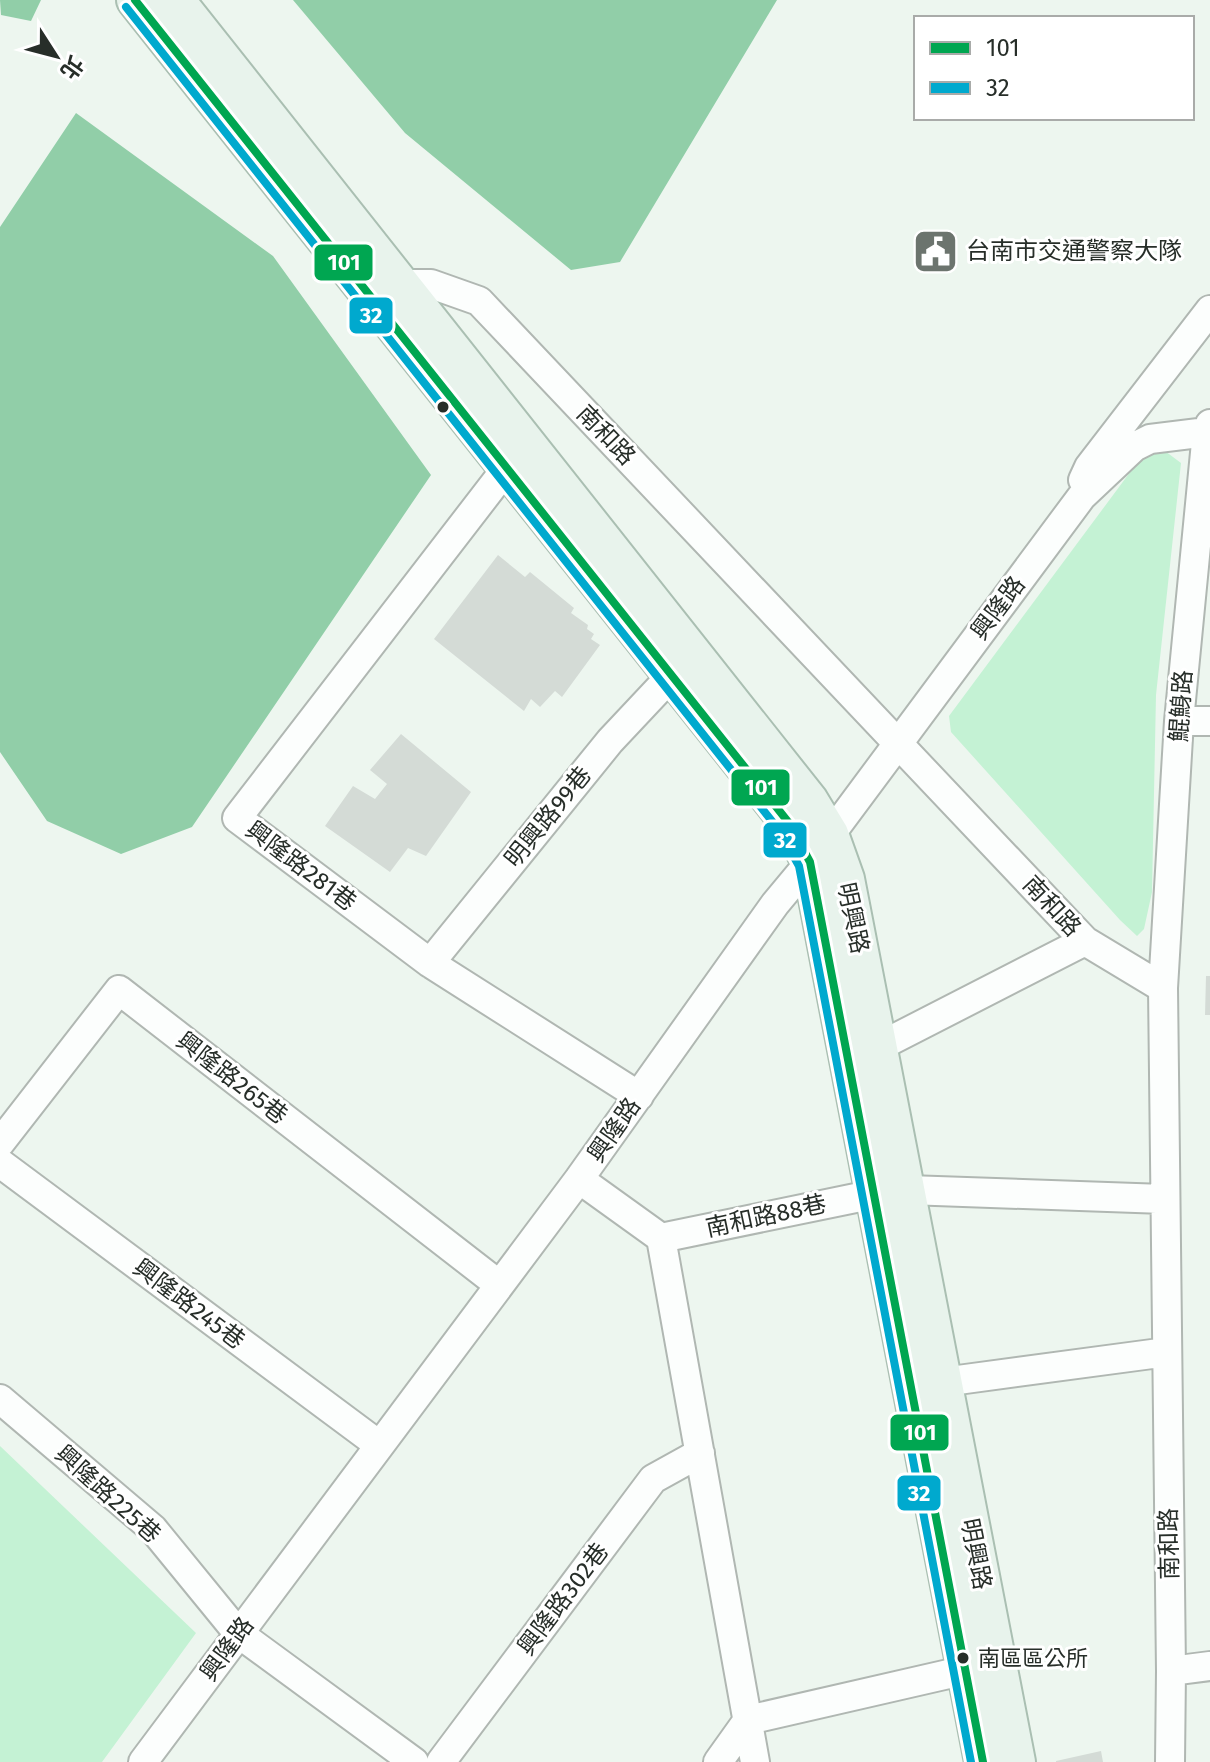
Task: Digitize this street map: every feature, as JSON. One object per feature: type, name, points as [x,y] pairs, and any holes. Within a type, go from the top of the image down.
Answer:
[{"type":"main road","name":"明興路","points":[[135,0],[810,801],[892,1192],[983,1762]]},
{"type":"main road","name":"明興路","points":[[176,0],[401,284],[516,455],[672,675],[789,823],[820,848],[846,879],[880,1046],[892,1192],[943,1382],[1017,1762]]},
{"type":"street","name":"南和路","points":[[401,284],[431,284],[479,301],[1085,941],[1163,988],[1170,1762]]},
{"type":"street","name":"興隆路","points":[[1082,496],[1082,480],[1089,467],[1210,310]]},
{"type":"street","name":"興隆路","points":[[143,1762],[579,1179],[775,904],[1082,496],[1134,447],[1150,439],[1208,428]]},
{"type":"street","name":"鯤鯓路","points":[[1163,988],[1179,721],[1208,428]]},
{"type":"street","name":"興隆路281巷","points":[[516,455],[237,818],[430,963],[639,1096]]},
{"type":"street","name":"明興路99巷","points":[[430,963],[610,741],[672,675]]},
{"type":"street","points":[[1179,721],[1210,721]]},
{"type":"street","points":[[880,1046],[1085,941]]},
{"type":"street","name":"興隆路265巷","points":[[0,1143],[119,990],[498,1284]]},
{"type":"street","name":"興隆路245巷","points":[[0,1163],[379,1445]]},
{"type":"street","points":[[579,1179],[661,1238],[755,1762]]},
{"type":"street","name":"南和路88巷","points":[[661,1238],[892,1192],[1164,1199]]},
{"type":"street","points":[[943,1382],[1167,1352]]},
{"type":"street","name":"興隆路225巷","points":[[0,1399],[153,1529],[238,1633],[414,1762]]},
{"type":"street","name":"興隆路302巷","points":[[441,1762],[653,1479],[700,1453]]},
{"type":"street","points":[[1171,1671],[1210,1666]]},
{"type":"street","points":[[718,1762],[748,1720],[966,1670]]},
{"type":"shaded area","points":[[0,0],[41,0],[31,21],[1,15]]},
{"type":"shaded area","points":[[293,0],[777,0],[620,262],[571,270],[405,133]]},
{"type":"shaded area","points":[[76,113],[273,256],[431,475],[192,827],[121,854],[47,821],[0,752],[0,227]]},
{"type":"shaded area","points":[[1148,448],[1165,451],[1181,463],[1156,695],[1152,892],[1144,929],[1137,936],[951,732],[949,716]]},
{"type":"shaded area","points":[[0,1446],[196,1633],[102,1762],[0,1762]]},
{"type":"building","points":[[498,555],[525,577],[530,572],[574,608],[571,613],[588,625],[587,629],[594,634],[591,639],[600,645],[562,697],[555,691],[540,707],[531,699],[524,711],[434,639]]},
{"type":"building","points":[[401,734],[471,792],[426,856],[408,848],[390,872],[325,826],[353,786],[375,799],[387,784],[370,770]]},
{"type":"building","points":[[1206,976],[1210,976],[1210,1015],[1205,1015]]},
{"type":"building","points":[[1101,1751],[1103,1762],[1056,1762],[1056,1761]]},
{"type":"transit line","name":"101","points":[[135,0],[789,823],[810,862],[983,1762]]},
{"type":"transit line","name":"32","points":[[126,7],[779,830],[799,866],[971,1762]]},
{"type":"place","name":"台南市交通警察大隊","points":[[935,251]]},
{"type":"place","name":"南區區公所","points":[[963,1658]]}]
